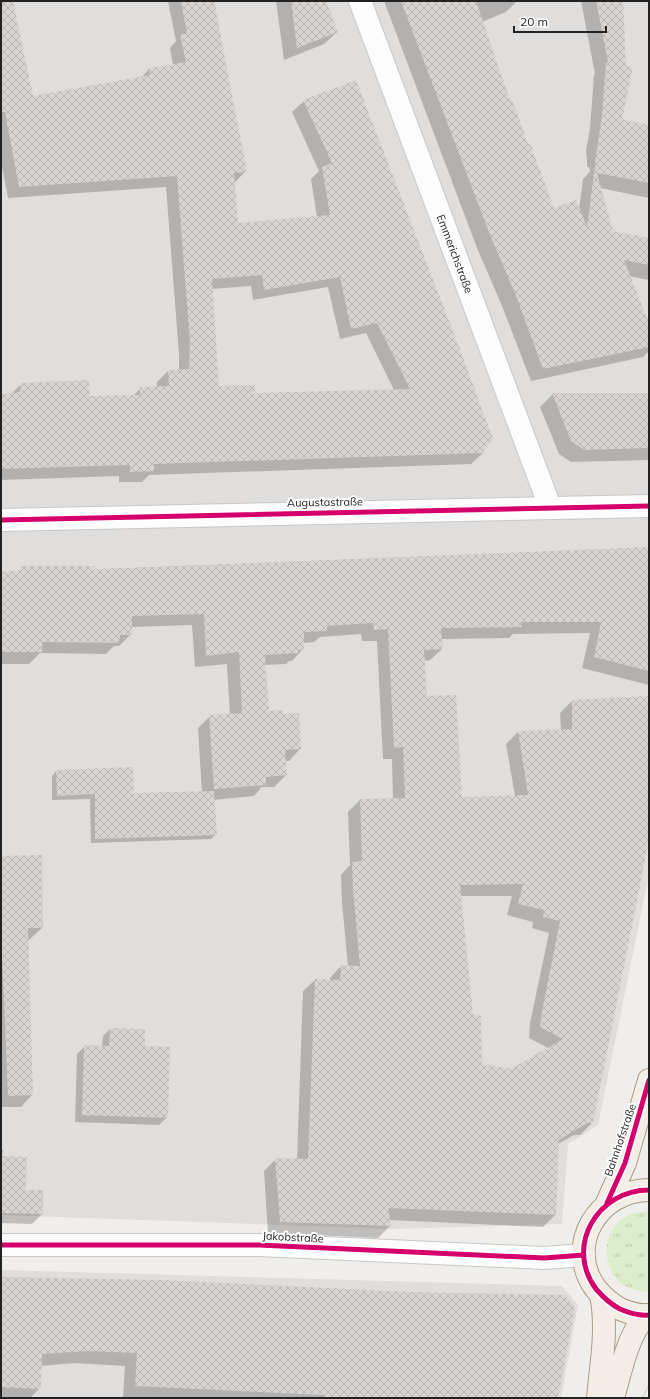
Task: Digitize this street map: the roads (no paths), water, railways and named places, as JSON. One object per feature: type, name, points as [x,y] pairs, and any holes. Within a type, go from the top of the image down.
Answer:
[{"type":"main road","name":"Bahnhofstraße","points":[[606,1205],[625,1163],[649,1080]]},
{"type":"main road","name":"Bahnhofstraße","points":[[648,1315],[624,1311],[614,1306],[601,1295],[592,1284],[586,1270],[584,1244],[589,1227],[598,1213],[606,1205],[628,1192],[649,1190]]},
{"type":"main road","name":"Bahnhofstraße","points":[[598,1398],[604,1327],[604,1311],[601,1295]]},
{"type":"main road","name":"Bahnhofstraße","points":[[613,1398],[633,1334],[639,1324],[648,1315]]},
{"type":"street","name":"Emmerichstraße","points":[[360,1],[550,507]]},
{"type":"street","name":"Augustastraße","points":[[1,520],[649,506]]},
{"type":"street","name":"Jakobstraße","points":[[1,1245],[259,1245],[544,1258],[584,1255]]},
{"type":"tram line","points":[[642,1398],[649,1385]]}]
